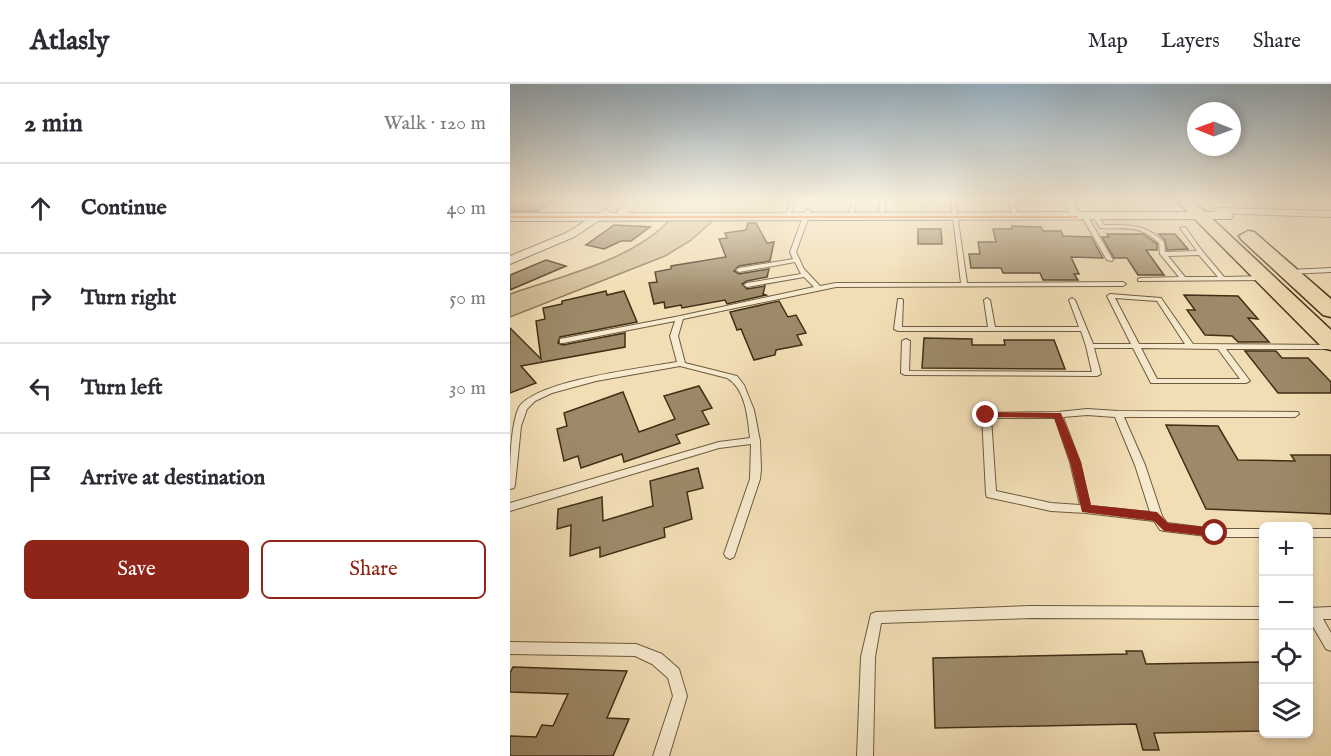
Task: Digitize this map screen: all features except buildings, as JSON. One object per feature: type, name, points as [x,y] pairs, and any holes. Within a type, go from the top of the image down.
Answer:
[{"type":"main road","points":[[1228,231],[1331,331]]},
{"type":"main road","points":[[1276,279],[1331,310]]},
{"type":"main road","points":[[1276,279],[1331,345]]},
{"type":"street","points":[[510,260],[576,231]]},
{"type":"lane","points":[[801,231],[793,252],[806,275],[818,288]]},
{"type":"lane","points":[[957,231],[964,285]]},
{"type":"lane","points":[[1092,231],[1110,260]]},
{"type":"lane","points":[[1151,231],[1162,243],[1163,254],[1183,279]]},
{"type":"lane","points":[[1185,231],[1223,279]]},
{"type":"lane","points":[[1163,254],[1201,253]]},
{"type":"lane","points":[[739,270],[797,260]]},
{"type":"lane","points":[[1140,280],[1276,279],[1331,270]]},
{"type":"lane","points":[[747,285],[806,275]]},
{"type":"lane","points":[[563,341],[836,285],[1123,284]]},
{"type":"lane","points":[[1190,346],[1158,299],[1110,296],[1154,381],[1246,381],[1220,346]]},
{"type":"lane","points":[[900,300],[898,329],[1083,329]]},
{"type":"lane","points":[[987,300],[992,329]]},
{"type":"lane","points":[[906,341],[905,373],[1097,374],[1090,346],[1072,300]]},
{"type":"lane","points":[[680,318],[674,336],[681,364]]},
{"type":"lane","points":[[1090,346],[1331,345]]},
{"type":"lane","points":[[510,485],[516,431],[524,405],[544,392],[681,364],[696,370],[732,376],[744,387],[754,441],[756,477],[730,554]]},
{"type":"lane","points":[[1157,517],[1051,507],[991,494],[986,415],[1058,416],[1087,412],[1294,414]]},
{"type":"lane","points":[[1118,414],[1140,465],[1157,517],[1164,527],[1215,533],[1259,533]]},
{"type":"lane","points":[[1058,416],[1075,462],[1086,509]]},
{"type":"lane","points":[[510,507],[719,445],[754,441]]},
{"type":"lane","points":[[1313,533],[1331,533]]},
{"type":"lane","points":[[865,756],[868,657],[876,618],[1032,612],[1259,612]]},
{"type":"lane","points":[[1313,613],[1331,613]]},
{"type":"lane","points":[[1313,616],[1331,645]]},
{"type":"lane","points":[[510,648],[636,650],[657,658],[674,674],[680,696],[661,756]]},
{"type":"shaded area","points":[[701,231],[665,256],[510,317],[510,294],[596,265],[638,245],[655,233]]},
{"type":"route","points":[[986,415],[1058,416],[1075,462],[1086,509],[1157,517],[1164,527],[1215,533]]}]
